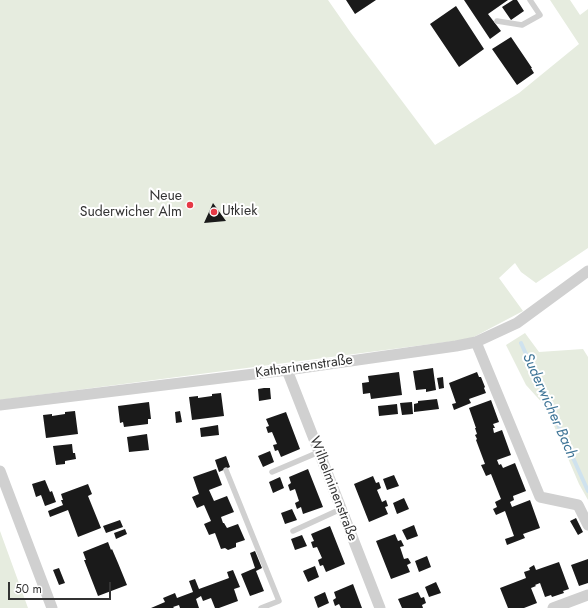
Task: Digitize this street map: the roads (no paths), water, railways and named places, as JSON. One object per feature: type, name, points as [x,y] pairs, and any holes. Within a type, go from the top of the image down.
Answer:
[{"type":"street","name":"Katharinenstraße","points":[[0,405],[287,370],[476,342],[517,323],[588,272]]},
{"type":"street","points":[[476,342],[540,497],[578,505],[588,525]]},
{"type":"street","name":"Wilhelminenstraße","points":[[287,370],[380,608]]},
{"type":"street","points":[[0,471],[52,608]]},
{"type":"street","points":[[553,608],[588,595]]},
{"type":"lane","points":[[497,21],[522,25],[540,15],[530,0]]},
{"type":"lane","points":[[272,472],[319,452]]},
{"type":"lane","points":[[226,470],[279,601],[261,608]]},
{"type":"lane","points":[[294,531],[341,509]]},
{"type":"waterway","name":"Suderwicher Bach","points":[[521,343],[588,491]]},
{"type":"place","name":"Neue Suderwicher Alm","points":[[190,205]]},
{"type":"place","name":"Utkiek","points":[[214,212]]}]
